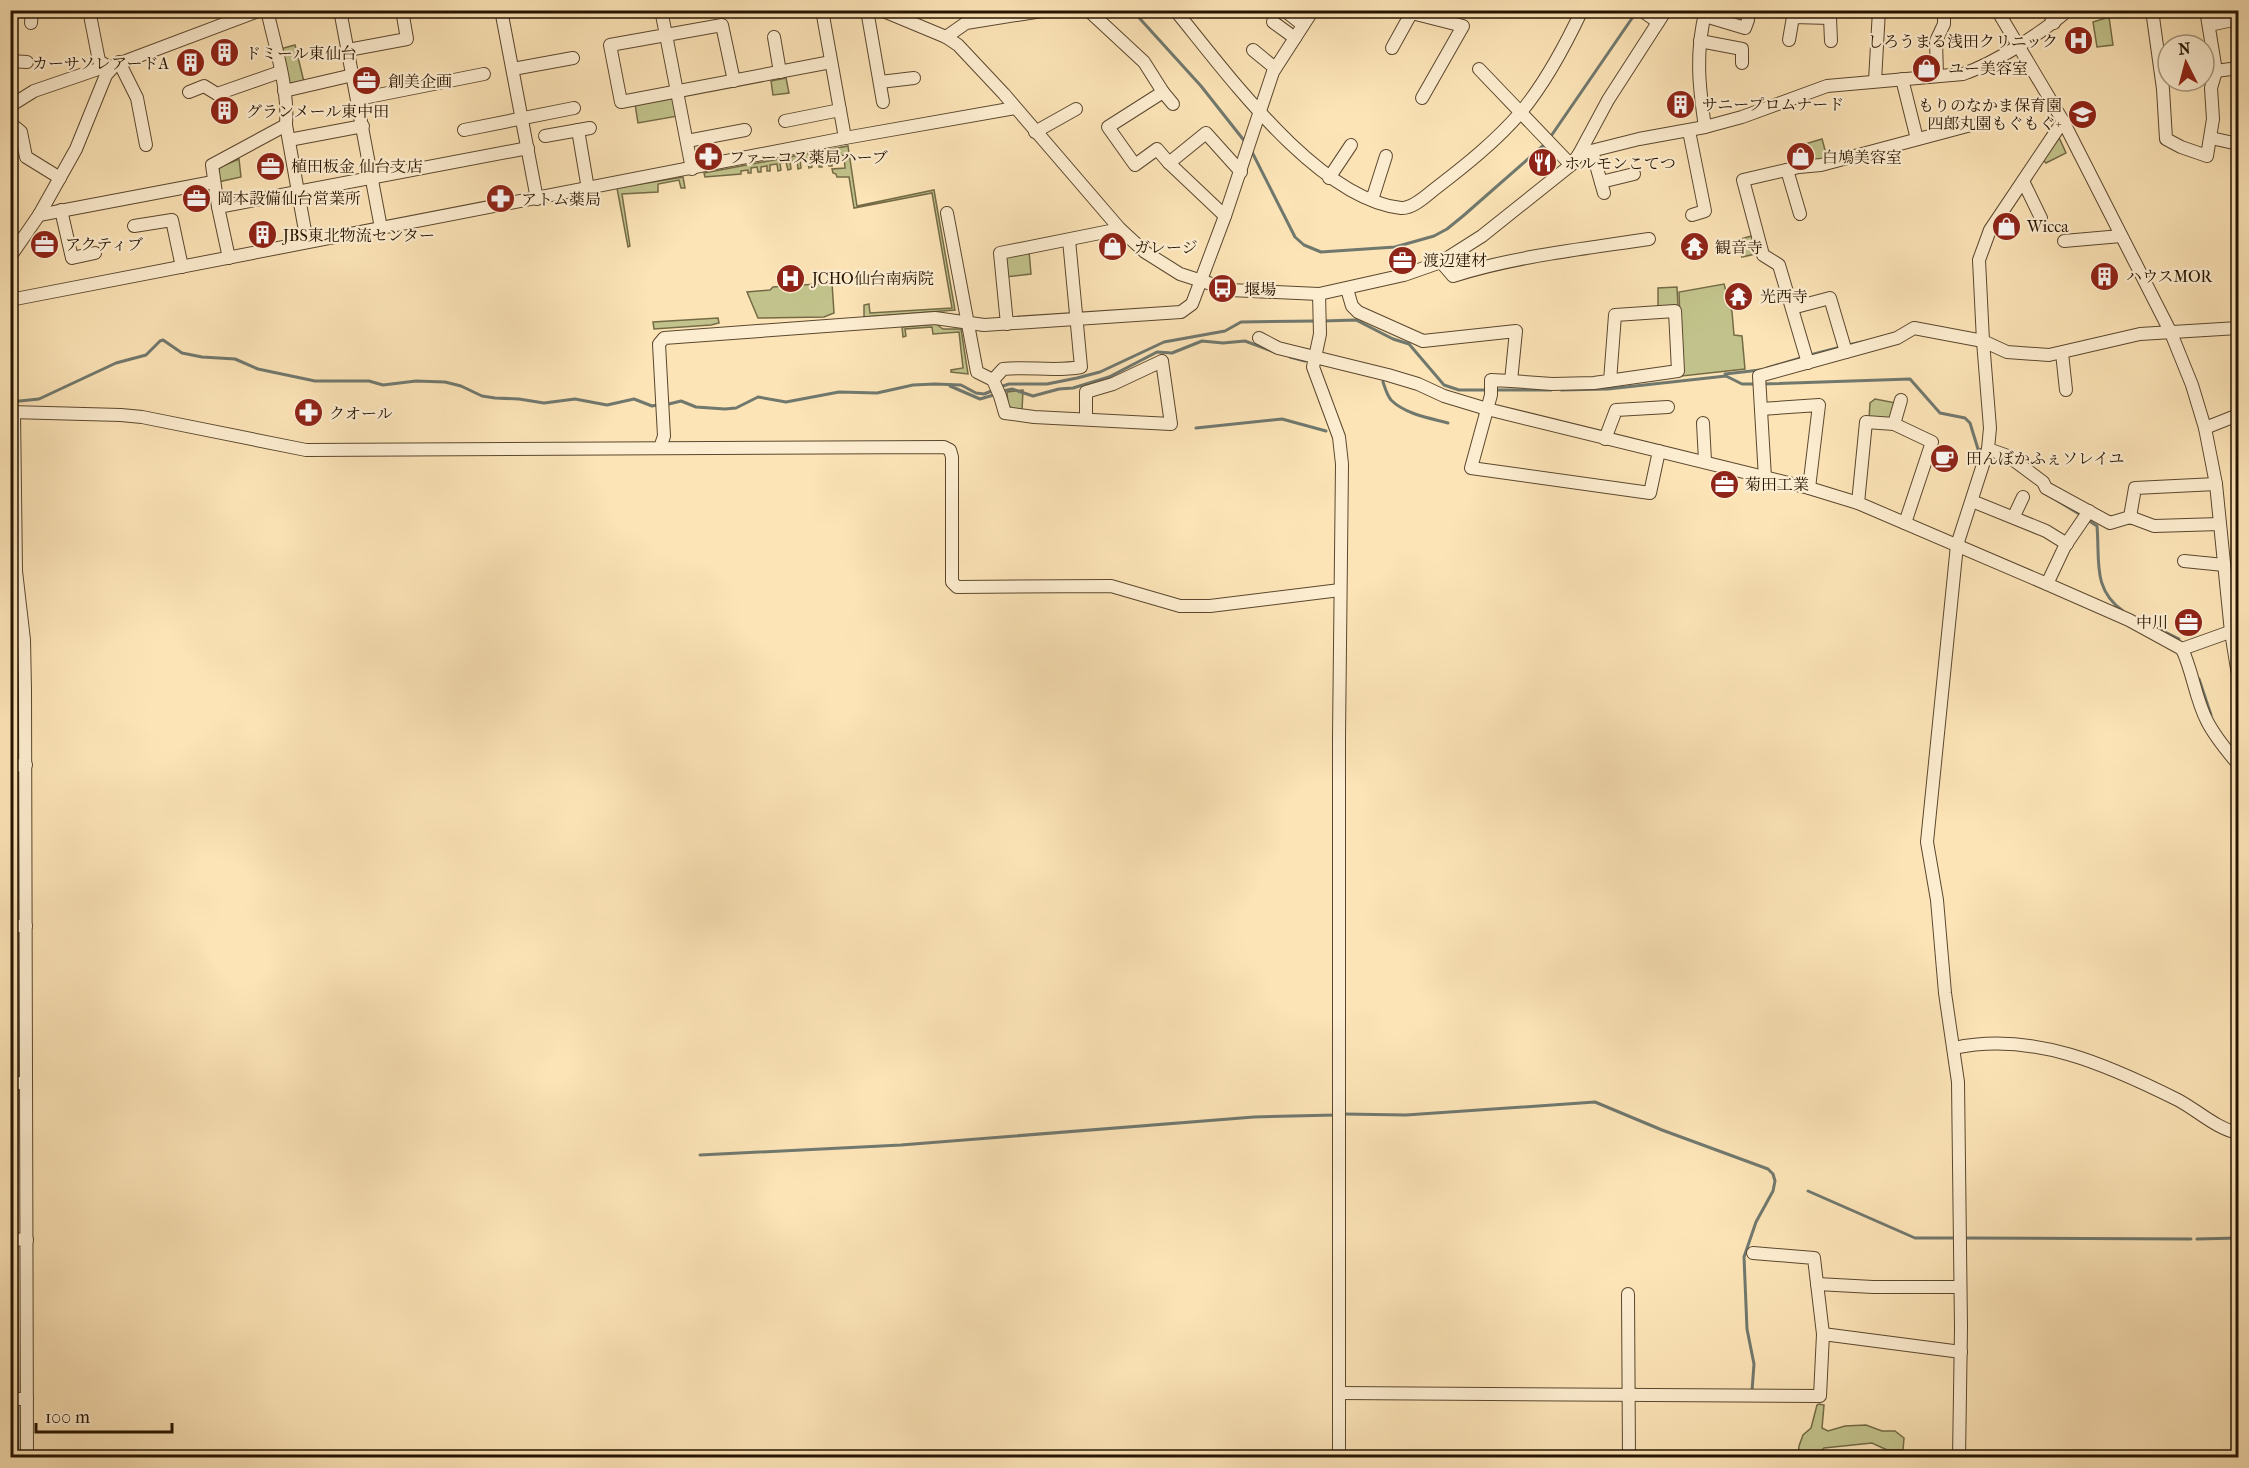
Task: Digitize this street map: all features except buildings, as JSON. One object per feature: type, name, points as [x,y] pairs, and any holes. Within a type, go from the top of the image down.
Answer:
[{"type":"street","points":[[89,10],[99,61],[112,65],[137,98],[146,145]]},
{"type":"street","points":[[10,106],[34,91],[261,10]]},
{"type":"street","points":[[267,10],[284,91],[288,140],[307,242]]},
{"type":"street","points":[[340,10],[381,228]]},
{"type":"street","points":[[348,50],[407,39],[402,10]]},
{"type":"street","points":[[501,10],[537,199]]},
{"type":"street","points":[[661,10],[692,169]]},
{"type":"street","points":[[822,10],[845,138]]},
{"type":"street","points":[[867,10],[883,102]]},
{"type":"street","points":[[881,10],[946,37],[958,45],[1120,229],[1162,264],[1180,274],[1230,290],[1318,294],[1404,275],[1441,262],[1482,236],[1571,165],[1608,100],[1666,10]]},
{"type":"street","points":[[946,37],[966,23],[982,16],[1048,10]]},
{"type":"street","points":[[1088,10],[1144,62],[1173,104]]},
{"type":"street","points":[[1175,10],[1259,112],[1329,178],[1363,198],[1403,208],[1416,203],[1471,162],[1521,112],[1559,57],[1582,10]]},
{"type":"street","points":[[1284,10],[1303,25]]},
{"type":"street","points":[[660,448],[664,436],[659,344],[664,338],[935,318],[984,325],[1181,312],[1192,304],[1201,281],[1275,68],[1312,10]]},
{"type":"street","points":[[1875,81],[1880,10]]},
{"type":"street","points":[[1997,10],[2063,121],[2171,333],[2192,385],[2205,428],[2216,484],[2224,565],[2235,630],[2238,675]]},
{"type":"street","points":[[2048,10],[2054,23]]},
{"type":"street","points":[[1579,154],[1639,139],[1706,127],[1742,117],[1827,86],[1963,74],[1976,69],[2054,23],[2068,10]]},
{"type":"street","points":[[2152,10],[2163,89],[2166,139],[2207,156],[2213,118],[2211,93]]},
{"type":"street","points":[[2206,10],[2210,33]]},
{"type":"street","points":[[1937,76],[1936,41],[1944,24],[1941,11]]},
{"type":"street","points":[[1392,48],[1408,12],[1463,26],[1422,98]]},
{"type":"street","points":[[1643,12],[1658,22]]},
{"type":"street","points":[[1706,127],[1699,84],[1700,41],[1705,13],[1745,28],[1748,20]]},
{"type":"street","points":[[1790,40],[1793,17],[1831,14],[1831,41]]},
{"type":"street","points":[[2209,25],[2238,19]]},
{"type":"street","points":[[1273,22],[1295,38]]},
{"type":"street","points":[[734,81],[722,25],[610,45],[621,102],[734,81],[831,62]]},
{"type":"street","points":[[774,37],[780,72]]},
{"type":"street","points":[[1700,41],[1742,49],[1742,63]]},
{"type":"street","points":[[1252,50],[1275,68]]},
{"type":"street","points":[[513,69],[573,58]]},
{"type":"street","points":[[10,61],[27,62]]},
{"type":"street","points":[[10,257],[39,215],[76,149],[112,65]]},
{"type":"street","points":[[2216,71],[2238,68]]},
{"type":"street","points":[[1479,69],[1571,165]]},
{"type":"street","points":[[189,92],[204,86],[217,94],[280,72]]},
{"type":"street","points":[[358,99],[484,74]]},
{"type":"street","points":[[284,91],[353,75]]},
{"type":"street","points":[[880,82],[914,78]]},
{"type":"street","points":[[1902,79],[1917,140]]},
{"type":"street","points":[[1163,92],[1108,127],[1135,165],[1157,149],[1168,163],[1225,216]]},
{"type":"street","points":[[464,130],[574,108]]},
{"type":"street","points":[[10,300],[845,138],[1015,108]]},
{"type":"street","points":[[1035,132],[1076,109]]},
{"type":"street","points":[[785,121],[840,110]]},
{"type":"street","points":[[1959,1458],[1961,1352],[1958,1082],[1945,993],[1937,900],[1927,842],[1957,545],[1987,451],[1990,428],[1979,260],[1990,230],[2063,121]]},
{"type":"street","points":[[10,123],[21,132],[27,157],[60,178]]},
{"type":"street","points":[[229,258],[213,182],[212,165],[286,125]]},
{"type":"street","points":[[1806,358],[1779,265],[1763,255],[1743,180],[1821,165],[1971,125]]},
{"type":"street","points":[[288,140],[363,126]]},
{"type":"street","points":[[545,136],[584,129],[588,189]]},
{"type":"street","points":[[687,141],[745,130]]},
{"type":"street","points":[[1689,131],[1705,211],[1692,215]]},
{"type":"street","points":[[1168,163],[1206,133],[1240,172]]},
{"type":"street","points":[[2211,138],[2238,144]]},
{"type":"street","points":[[1329,178],[1351,145]]},
{"type":"street","points":[[218,207],[528,147]]},
{"type":"street","points":[[1592,151],[1602,188],[1634,174]]},
{"type":"street","points":[[1372,200],[1386,156]]},
{"type":"street","points":[[1787,170],[1800,214]]},
{"type":"street","points":[[2023,181],[2041,218]]},
{"type":"street","points":[[39,215],[213,182]]},
{"type":"street","points":[[61,210],[72,258],[95,253]]},
{"type":"street","points":[[947,213],[977,372],[994,381],[1005,414],[1086,419],[1171,424],[1162,361],[1113,384],[1086,392],[1086,419]]},
{"type":"street","points":[[134,226],[172,219],[182,267]]},
{"type":"street","points":[[1006,324],[1000,253],[1120,229]]},
{"type":"street","points":[[2064,241],[2121,236]]},
{"type":"street","points":[[1441,262],[1452,276],[1532,257],[1649,239]]},
{"type":"street","points":[[994,381],[1003,369],[1017,367],[1063,370],[1081,367],[1069,240]]},
{"type":"street","points":[[1347,289],[1352,306],[1358,312],[1423,340],[1516,332],[1511,381]]},
{"type":"street","points":[[1318,294],[1320,334],[1313,367],[1339,437],[1342,465],[1339,1458]]},
{"type":"street","points":[[1792,308],[1830,298],[1844,348]]},
{"type":"street","points":[[1610,381],[1615,315],[1675,311],[1678,371],[1610,381],[1594,383],[1552,384],[1491,380],[1487,409],[1471,468],[1650,493],[1659,451]]},
{"type":"street","points":[[1765,478],[1759,376],[1806,358],[1897,338],[1914,328],[1983,341],[2007,352],[2049,355],[2140,334],[2238,328]]},
{"type":"street","points":[[1259,338],[1278,348],[1389,375],[1418,384],[1444,396],[1487,409],[1605,439],[1706,461],[1858,503],[2047,584],[2129,620],[2182,649],[2207,721],[2219,741],[2238,764]]},
{"type":"street","points":[[2062,353],[2066,390]]},
{"type":"street","points":[[1894,424],[1901,400]]},
{"type":"street","points":[[1761,409],[1819,405],[1809,488]]},
{"type":"street","points":[[1605,439],[1616,410],[1668,407]]},
{"type":"street","points":[[27,1458],[19,1399],[18,1239],[17,765],[24,640],[16,571],[12,412],[142,417],[306,450],[944,447],[950,450],[952,457],[952,582],[957,587],[1111,586],[1180,606],[1233,604],[1340,590]]},
{"type":"street","points":[[2205,428],[2238,416]]},
{"type":"street","points":[[1858,503],[1866,422],[1894,424],[1932,442],[1905,524]]},
{"type":"street","points":[[1703,423],[1706,461]]},
{"type":"street","points":[[1987,451],[2008,456],[2043,482],[2046,488],[2086,515],[2110,523],[2130,517],[2154,526],[2220,524]]},
{"type":"street","points":[[2130,517],[2135,488],[2216,484]]},
{"type":"street","points":[[2014,516],[2023,497]]},
{"type":"street","points":[[1972,501],[2014,516],[2067,544]]},
{"type":"street","points":[[2047,584],[2067,544],[2086,515]]},
{"type":"street","points":[[2184,561],[2224,565]]},
{"type":"street","points":[[2182,649],[2235,630]]},
{"type":"street","points":[[1954,1048],[1986,1044],[2013,1044],[2040,1046],[2067,1052],[2178,1100],[2238,1133]]},
{"type":"street","points":[[1340,1393],[1820,1396],[1823,1334],[1814,1258],[1753,1253]]},
{"type":"street","points":[[1817,1284],[1873,1287],[1960,1287]]},
{"type":"street","points":[[1628,1294],[1629,1458]]},
{"type":"street","points":[[1823,1334],[1961,1352]]},
{"type":"green space","points":[[2109,17],[2113,45],[2097,47],[2093,22]]},
{"type":"green space","points":[[295,45],[304,82],[295,84],[288,82],[280,49]]},
{"type":"green space","points":[[786,78],[789,93],[773,95],[771,81]]},
{"type":"green space","points":[[674,99],[678,116],[638,123],[635,104]]},
{"type":"green space","points":[[2057,133],[2066,153],[2046,163],[2042,159]]},
{"type":"green space","points":[[1822,139],[1828,161],[1811,164],[1805,144]]},
{"type":"green space","points":[[848,146],[857,206],[934,190],[955,310],[864,317],[864,305],[869,304],[870,313],[952,308],[932,193],[854,208],[849,177],[837,177],[832,169],[845,168],[844,155],[832,157],[832,166],[829,166],[828,155],[821,156],[822,167],[819,167],[818,156],[811,157],[812,167],[809,168],[807,158],[800,159],[801,168],[798,169],[797,160],[790,161],[791,169],[788,170],[786,162],[780,163],[781,170],[778,171],[777,164],[770,165],[770,171],[767,171],[767,166],[761,167],[761,172],[758,172],[757,167],[751,168],[751,173],[748,173],[748,170],[741,171],[741,174],[705,177],[704,173]]},
{"type":"green space","points":[[239,159],[241,177],[218,182],[217,174],[220,167]]},
{"type":"green space","points":[[683,177],[685,188],[681,188],[679,180],[658,184],[658,192],[622,194],[630,246],[628,247],[617,188]]},
{"type":"green space","points":[[1755,235],[1758,247],[1755,254],[1742,257],[1737,240]]},
{"type":"green space","points":[[1029,251],[1031,274],[1006,277],[1004,259],[1008,255]]},
{"type":"green space","points":[[832,283],[834,313],[824,317],[758,318],[747,292],[770,290],[773,287]]},
{"type":"green space","points":[[1724,284],[1732,312],[1734,335],[1742,336],[1745,369],[1682,376],[1679,292]]},
{"type":"green space","points":[[1677,287],[1678,307],[1658,308],[1658,288]]},
{"type":"green space","points":[[718,318],[719,323],[711,325],[654,329],[653,322]]},
{"type":"green space","points":[[936,324],[943,329],[961,329],[968,374],[951,372],[951,370],[963,368],[959,332],[933,334],[932,327],[905,329],[906,336],[903,337],[902,327]]},
{"type":"green space","points":[[1023,390],[1022,410],[1013,409],[1008,405],[1007,392]]},
{"type":"green space","points":[[1875,399],[1896,403],[1893,418],[1869,419],[1870,403]]},
{"type":"green space","points":[[1819,1404],[1824,1405],[1822,1428],[1828,1431],[1845,1426],[1866,1425],[1882,1431],[1895,1431],[1904,1438],[1903,1450],[1887,1450],[1872,1443],[1824,1448],[1816,1457],[1798,1457],[1803,1435],[1811,1428]]},
{"type":"waterway","points":[[1132,10],[1201,86],[1246,143]]},
{"type":"waterway","points":[[1549,139],[1637,11]]},
{"type":"waterway","points":[[1250,148],[1295,237],[1304,245],[1321,252],[1395,247],[1434,236],[1463,216],[1545,144]]},
{"type":"waterway","points":[[1323,321],[1356,320],[1393,339],[1409,344],[1444,385],[1459,390],[1488,390]]},
{"type":"waterway","points":[[1000,387],[1009,384],[1047,384],[1100,372],[1164,342],[1225,331],[1241,322],[1316,321]]},
{"type":"waterway","points":[[10,402],[39,399],[116,363],[146,355],[163,340],[182,353],[235,359],[258,369],[315,381],[369,381],[383,385],[416,381],[445,382],[461,386],[482,396],[495,398],[544,403],[575,399],[607,405],[634,399],[652,406],[657,405]]},
{"type":"waterway","points":[[1003,391],[1012,389],[1033,396],[1073,388],[1109,377],[1157,352],[1172,353],[1202,341],[1223,343],[1245,341],[1272,351]]},
{"type":"waterway","points":[[1848,345],[1862,342]]},
{"type":"waterway","points":[[1810,355],[1841,347]]},
{"type":"waterway","points":[[1290,357],[1305,361]]},
{"type":"waterway","points":[[1767,368],[1804,357]]},
{"type":"waterway","points":[[1725,374],[1760,370]]},
{"type":"waterway","points":[[1561,390],[1608,389],[1726,376],[1742,384],[1756,384]]},
{"type":"waterway","points":[[1762,384],[1910,379],[1940,413],[1965,418],[1970,423],[1978,449],[1985,451]]},
{"type":"waterway","points":[[1383,382],[1390,398],[1403,409],[1448,423]]},
{"type":"waterway","points":[[669,404],[681,401],[696,407],[725,409],[736,408],[758,397],[786,402],[839,392],[877,393],[913,385],[935,384],[961,385],[976,393],[984,394],[994,390]]},
{"type":"waterway","points":[[950,386],[980,399],[997,394]]},
{"type":"waterway","points":[[1495,390],[1551,390]]},
{"type":"waterway","points":[[1196,428],[1282,419],[1326,431]]},
{"type":"waterway","points":[[2043,492],[2081,515]]},
{"type":"waterway","points":[[2086,519],[2097,526],[2098,562],[2106,593],[2123,611]]},
{"type":"waterway","points":[[2153,626],[2179,639]]},
{"type":"waterway","points":[[10,641],[17,662],[18,761]]},
{"type":"waterway","points":[[2199,679],[2211,715]]},
{"type":"waterway","points":[[18,767],[18,923]]},
{"type":"waterway","points":[[18,929],[18,1079]]},
{"type":"waterway","points":[[17,1235],[18,1085]]},
{"type":"waterway","points":[[1343,1114],[1406,1115],[1595,1102],[1662,1130],[1768,1169],[1775,1181],[1773,1191],[1756,1222],[1744,1257],[1747,1329],[1754,1364],[1752,1391]]},
{"type":"waterway","points":[[700,1155],[901,1145],[1254,1117],[1336,1115]]},
{"type":"waterway","points":[[1808,1191],[1915,1238],[1955,1238]]},
{"type":"waterway","points":[[1962,1238],[2191,1239]]},
{"type":"waterway","points":[[2197,1239],[2238,1238]]},
{"type":"waterway","points":[[17,1241],[18,1397]]},
{"type":"waterway","points":[[18,1403],[18,1458]]},
{"type":"place","name":"しろうまる浅田クリニック","points":[[2079,41]]},
{"type":"place","name":"ドミール東仙台","points":[[224,53]]},
{"type":"place","name":"カーサソレアードA","points":[[190,63]]},
{"type":"place","name":"ユー美容室","points":[[1927,68]]},
{"type":"place","name":"創美企画","points":[[367,81]]},
{"type":"place","name":"サニープロムナード","points":[[1681,104]]},
{"type":"place","name":"グランメール東中田","points":[[225,111]]},
{"type":"place","name":"もりのなかま保育園 四郎丸園もぐもぐ+","points":[[2083,114]]},
{"type":"place","name":"ファーコス薬局ハーブ","points":[[708,157]]},
{"type":"place","name":"白鳩美容室","points":[[1801,157]]},
{"type":"place","name":"ホルモンこてつ","points":[[1543,163]]},
{"type":"place","name":"植田板金 仙台支店","points":[[270,166]]},
{"type":"place","name":"岡本設備仙台営業所","points":[[196,198]]},
{"type":"place","name":"アトム薬局","points":[[500,199]]},
{"type":"place","name":"Wicca","points":[[2006,226]]},
{"type":"place","name":"JBS東北物流センター","points":[[262,235]]},
{"type":"place","name":"アクティブ","points":[[44,244]]},
{"type":"place","name":"ガレージ","points":[[1113,247]]},
{"type":"place","name":"観音寺","points":[[1694,247]]},
{"type":"place","name":"渡辺建材","points":[[1402,260]]},
{"type":"place","name":"ハウスMOR","points":[[2105,276]]},
{"type":"place","name":"JCHO仙台南病院","points":[[791,278]]},
{"type":"place","name":"堰場","points":[[1223,289]]},
{"type":"place","name":"光西寺","points":[[1739,296]]},
{"type":"place","name":"クオール","points":[[308,413]]},
{"type":"place","name":"田んぼかふぇソレイユ","points":[[1945,458]]},
{"type":"place","name":"菊田工業","points":[[1724,484]]},
{"type":"place","name":"中川","points":[[2189,622]]}]
